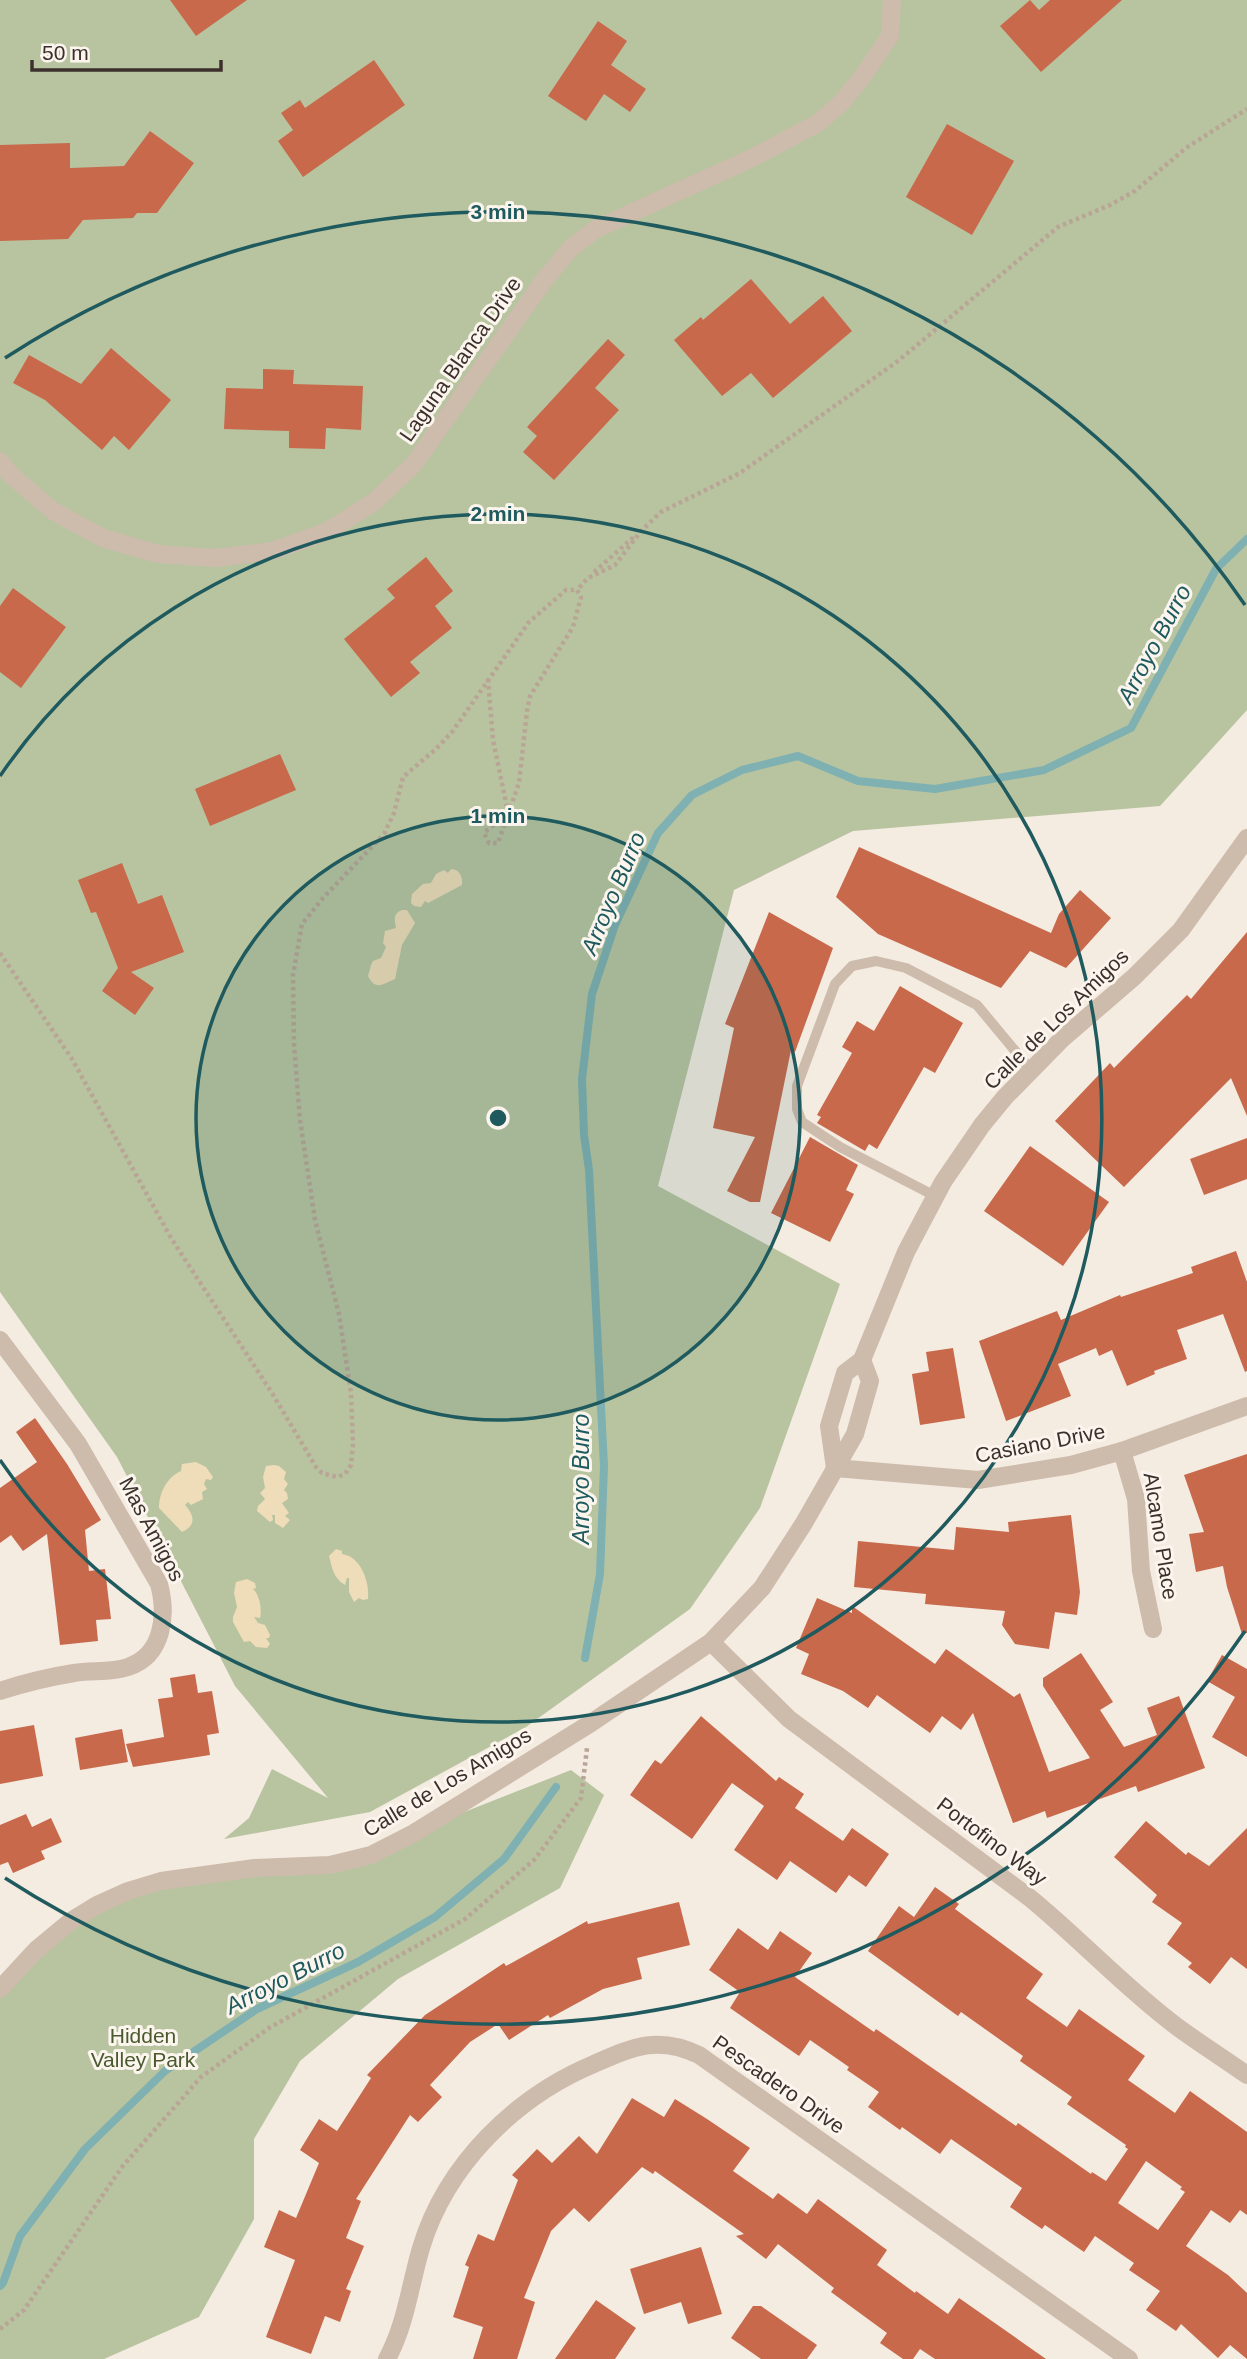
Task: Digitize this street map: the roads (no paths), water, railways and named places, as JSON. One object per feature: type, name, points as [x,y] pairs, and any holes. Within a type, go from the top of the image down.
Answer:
[{"type":"street","name":"Laguna Blanca Drive","points":[[0,461],[10,474],[53,511],[103,538],[158,554],[215,558],[272,551],[326,532],[374,502],[414,464],[545,279],[572,247],[596,229],[754,157],[818,123],[841,103],[890,36],[892,0]]},
{"type":"street","name":"Calle de Los Amigos","points":[[835,1468],[829,1426],[845,1373],[862,1360],[906,1252],[935,1196],[982,1125],[1062,1039],[1134,977],[1181,930],[1247,838]]},
{"type":"street","name":"Mas Amigos","points":[[0,1340],[78,1444],[159,1584],[164,1603],[164,1621],[159,1638],[147,1656],[130,1667],[48,1677],[0,1691]]},
{"type":"street","name":"Calle de Los Amigos","points":[[0,1989],[36,1950],[71,1921],[128,1891],[161,1881],[255,1868],[330,1866],[371,1855],[414,1833],[591,1723],[711,1642],[762,1588],[804,1523],[855,1434],[870,1381],[862,1360]]},
{"type":"street","name":"Casiano Drive","points":[[835,1468],[978,1480],[1071,1465],[1122,1451],[1247,1406]]},
{"type":"street","name":"Alcamo Place","points":[[1122,1451],[1136,1499],[1141,1571],[1153,1629]]},
{"type":"street","name":"Portofino Way","points":[[711,1642],[789,1718],[1030,1898],[1175,2025],[1247,2075]]},
{"type":"street","name":"Pescadero Drive","points":[[387,2359],[405,2314],[422,2246],[431,2224],[440,2203],[474,2152],[498,2126],[535,2096],[575,2071],[635,2046],[662,2043],[675,2045],[699,2055],[1129,2359]]},
{"type":"lane","points":[[935,1196],[840,1147],[802,1122],[797,1109],[797,1086],[835,984],[852,967],[876,961],[906,968],[976,1005],[1031,1070]]},
{"type":"waterway","name":"Arroyo Burro","points":[[585,1658],[600,1574],[604,1466],[582,1079],[592,994],[615,925],[658,833],[692,795],[742,770],[798,756],[858,781],[935,789],[1044,770],[1131,728],[1216,569],[1247,539]]},
{"type":"waterway","name":"Arroyo Burro","points":[[0,2286],[20,2236],[85,2149],[165,2071],[257,2009],[358,1962],[435,1917],[504,1859],[556,1787]]},
{"type":"park label","name":"Hidden Valley Park","points":[[143,2047]]}]
